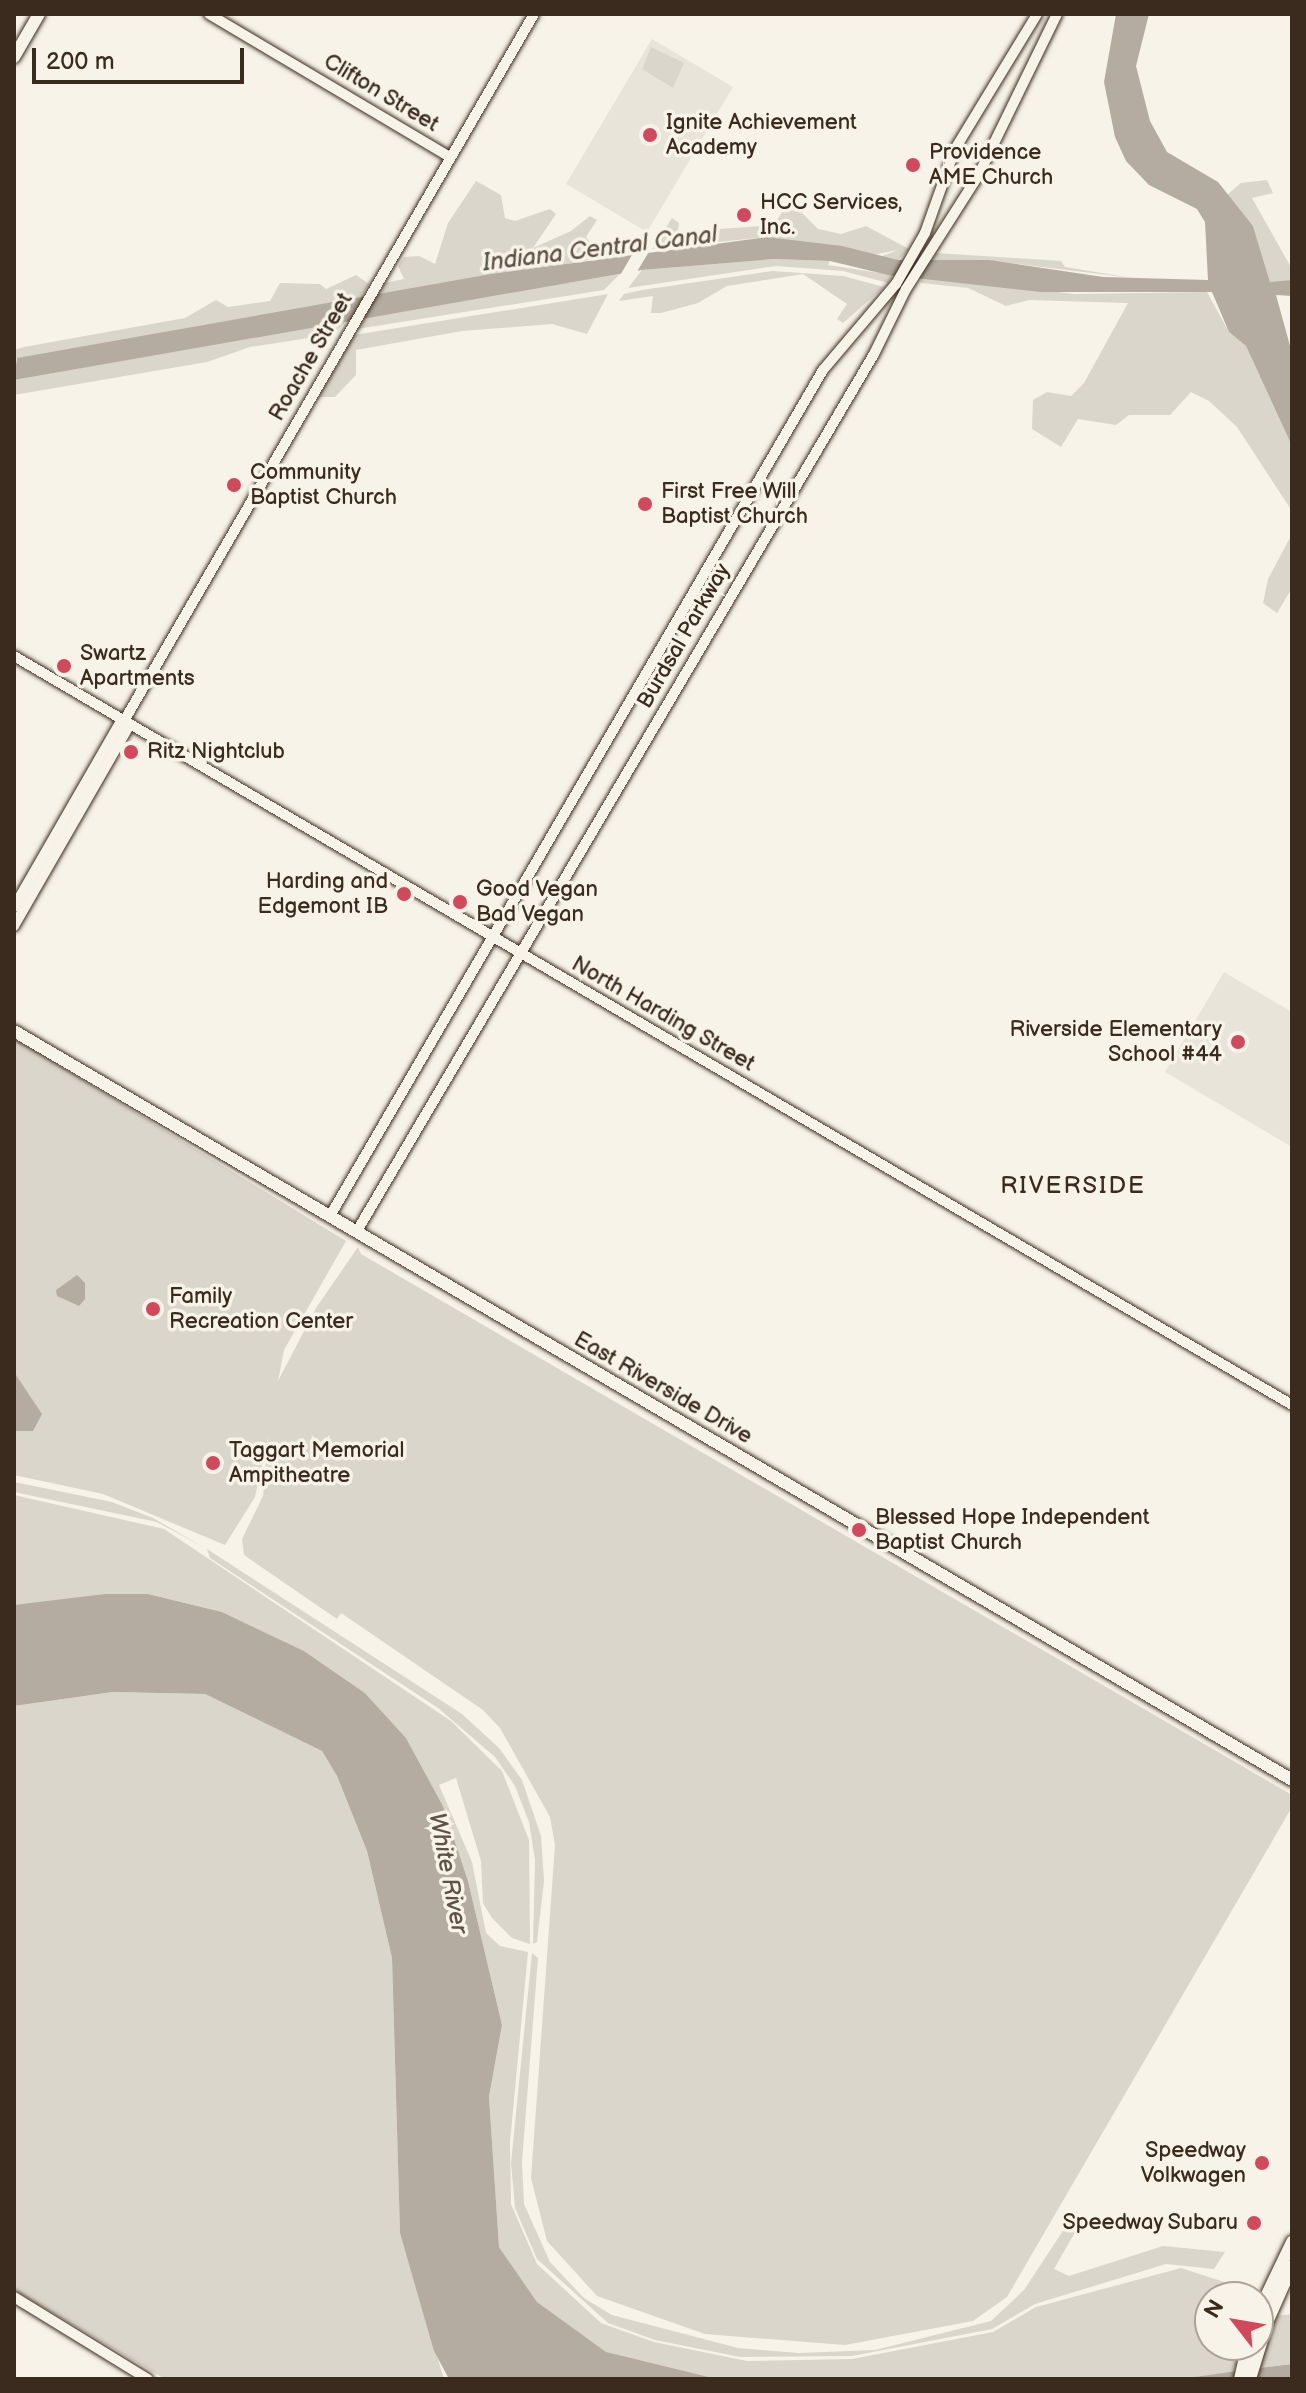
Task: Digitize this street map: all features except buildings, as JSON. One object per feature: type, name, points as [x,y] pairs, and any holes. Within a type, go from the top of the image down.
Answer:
[{"type":"main road","points":[[14,57],[39,14]]},
{"type":"main road","name":"East Riverside Drive","points":[[14,1031],[1292,1780]]},
{"type":"main road","points":[[1273,2281],[1292,2242]]},
{"type":"main road","points":[[1274,2302],[1292,2266]]},
{"type":"street","name":"Clifton Street","points":[[209,14],[450,157]]},
{"type":"street","name":"Roache Street","points":[[14,907],[534,14]]},
{"type":"street","name":"Burdsal Parkway","points":[[330,1216],[823,370],[896,284],[916,249],[951,156],[1037,14]]},
{"type":"street","name":"Burdsal Parkway","points":[[357,1231],[874,354],[912,279],[978,176],[1057,14]]},
{"type":"street","name":"North Harding Street","points":[[14,656],[1292,1405]]},
{"type":"street","name":"Roache Street","points":[[14,926],[125,721]]},
{"type":"street","points":[[14,2297],[148,2379]]},
{"type":"shaded area","name":"Ignite Achievement Academy","points":[[652,39],[733,87],[647,232],[566,184]]},
{"type":"shaded area","points":[[651,47],[684,63],[673,88],[642,69]]},
{"type":"shaded area","points":[[1267,180],[1273,193],[1252,198],[1292,269],[1292,280],[1278,283],[1270,282],[1253,226],[1227,195],[1241,183]]},
{"type":"shaded area","points":[[476,181],[501,195],[505,218],[515,221],[550,209],[556,214],[533,248],[571,231],[590,216],[597,220],[586,237],[597,250],[630,246],[633,252],[376,298],[385,283],[404,279],[398,266],[404,257],[419,256],[435,264],[448,223]]},
{"type":"shaded area","points":[[784,209],[801,212],[818,229],[841,234],[866,226],[909,249],[898,260],[880,257],[898,250],[872,255],[767,237],[652,249],[672,218],[679,223],[678,232],[774,225]]},
{"type":"shaded area","points":[[936,253],[1061,261],[1065,267],[1132,278],[986,260],[930,262]]},
{"type":"shaded area","points":[[775,259],[830,261],[828,265],[893,275],[888,283],[843,271],[776,266],[628,288],[642,270]]},
{"type":"shaded area","points":[[773,271],[843,276],[884,287],[843,323],[837,319],[847,304],[803,274],[727,286],[698,303],[661,313],[651,313],[653,296],[619,301],[624,294],[642,290]]},
{"type":"shaded area","points":[[620,274],[604,290],[357,329],[365,317]]},
{"type":"shaded area","points":[[356,275],[369,284],[359,300],[14,359],[14,350],[24,347],[185,318],[216,300],[228,307],[270,301],[280,283],[320,284],[326,289]]},
{"type":"shaded area","points":[[921,277],[1075,294],[1207,292],[1229,332],[1246,346],[1292,446],[1292,511],[1237,427],[1209,401],[1191,392],[1170,415],[1129,415],[1116,425],[1078,419],[1061,447],[1032,429],[1033,400],[1047,392],[1071,396],[1084,383],[1128,303],[1029,300],[1006,306],[968,288],[921,283]]},
{"type":"shaded area","points":[[608,294],[587,334],[552,324],[462,331],[356,350],[356,375],[335,397],[319,397],[354,335]]},
{"type":"shaded area","points":[[347,320],[334,334],[250,347],[207,362],[14,395],[14,380]]},
{"type":"shaded area","points":[[1292,534],[1292,588],[1277,613],[1263,603],[1268,579]]},
{"type":"shaded area","name":"Riverside Elementary School #44","points":[[1224,972],[1292,1012],[1292,1147],[1165,1072]]},
{"type":"shaded area","points":[[14,1038],[346,1241],[284,1350],[278,1381],[316,1308],[358,1247],[361,1254],[1292,1795],[1292,1807],[1007,2297],[973,2321],[845,2345],[705,2334],[597,2296],[547,2241],[531,2178],[555,1845],[550,1817],[500,1728],[483,1710],[341,1613],[337,1619],[244,1555],[242,1539],[263,1496],[268,1437],[255,1497],[225,1545],[103,1494],[14,1475]]},
{"type":"shaded area","points":[[14,1482],[112,1502],[153,1518],[205,1548],[157,1522],[14,1492]]},
{"type":"shaded area","points":[[14,1495],[164,1529],[451,1721],[502,1771],[529,1840],[530,1944],[512,1938],[492,1918],[483,1903],[481,1861],[456,1778],[439,1785],[472,1862],[486,1933],[500,1946],[528,1952],[510,2142],[511,2204],[537,2264],[601,2323],[654,2342],[747,2361],[852,2359],[993,2332],[1036,2307],[1181,2268],[1221,2281],[1194,2281],[1194,2361],[1236,2361],[1234,2372],[1180,2379],[717,2379],[606,2353],[537,2302],[499,2247],[489,2097],[502,2025],[468,1881],[443,1806],[406,1738],[365,1693],[304,1651],[222,1612],[148,1594],[14,1605]]},
{"type":"shaded area","points":[[207,1549],[462,1714],[499,1748],[522,1780],[541,1836],[544,1881],[537,1942],[533,1944],[535,1860],[529,1822],[515,1786],[495,1757],[438,1708],[210,1558]]},
{"type":"shaded area","points":[[113,1692],[205,1694],[322,1751],[337,1776],[367,1851],[392,1958],[400,2233],[444,2379],[165,2379],[14,2290],[14,1706]]},
{"type":"shaded area","points":[[532,1953],[538,1958],[522,2162],[524,2204],[550,2262],[584,2298],[612,2315],[738,2348],[799,2353],[875,2350],[991,2321],[1024,2290],[1076,2211],[1082,2220],[1054,2269],[1069,2276],[1163,2246],[1225,2252],[1214,2269],[1166,2264],[1035,2304],[992,2329],[852,2356],[740,2357],[655,2340],[608,2323],[537,2259],[515,2208],[511,2163]]},
{"type":"shaded area","points":[[1292,2314],[1292,2364],[1259,2368],[1261,2361],[1274,2361],[1276,2316]]},
{"type":"water","points":[[1116,14],[1149,14],[1136,66],[1150,121],[1167,152],[1218,182],[1253,226],[1270,282],[1292,280],[1292,296],[1276,295],[1292,353],[1292,446],[1246,346],[1229,332],[1212,292],[1041,292],[888,275],[830,261],[775,259],[642,270],[14,380],[17,358],[491,274],[767,237],[842,246],[898,260],[990,260],[1103,277],[1208,280],[1205,222],[1197,209],[1149,185],[1126,161],[1115,137],[1104,82]]},
{"type":"water","points":[[77,1275],[85,1283],[85,1299],[79,1306],[57,1296],[56,1290]]},
{"type":"water","points":[[14,1372],[42,1414],[33,1431],[14,1431]]},
{"type":"water","name":"White River","points":[[105,1594],[148,1594],[222,1612],[304,1651],[365,1693],[406,1738],[443,1806],[468,1881],[502,2025],[489,2097],[499,2247],[537,2302],[606,2352],[717,2379],[449,2379],[434,2351],[400,2233],[392,1958],[367,1851],[337,1776],[322,1751],[205,1694],[113,1692],[14,1706],[14,1605]]},
{"type":"water","points":[[1292,2364],[1292,2379],[1180,2379],[1259,2368]]},
{"type":"pier","points":[[653,245],[635,275],[618,279],[636,248]]},
{"type":"place","name":"Ignite Achievement Academy","points":[[650,135]]},
{"type":"place","name":"Providence AME Church","points":[[913,165]]},
{"type":"place","name":"HCC Services, Inc.","points":[[744,215]]},
{"type":"place","name":"Community Baptist Church","points":[[234,485]]},
{"type":"place","name":"First Free Will Baptist Church","points":[[645,504]]},
{"type":"place","name":"Swartz Apartments","points":[[64,666]]},
{"type":"place","name":"Ritz Nightclub","points":[[131,752]]},
{"type":"place","name":"Harding and Edgemont IB","points":[[404,894]]},
{"type":"place","name":"Good Vegan Bad Vegan","points":[[460,902]]},
{"type":"place","name":"Riverside Elementary School #44","points":[[1238,1042]]},
{"type":"place","name":"Family Recreation Center","points":[[153,1309]]},
{"type":"place","name":"Taggart Memorial Ampitheatre","points":[[213,1463]]},
{"type":"place","name":"Blessed Hope Independent Baptist Church","points":[[859,1530]]},
{"type":"place","name":"Speedway Volkwagen","points":[[1262,2163]]},
{"type":"place","name":"Speedway Subaru","points":[[1254,2223]]},
{"type":"district","name":"RIVERSIDE","points":[[1073,1186]]},
{"type":"water label","name":"Indiana Central Canal","points":[[600,249]]}]
